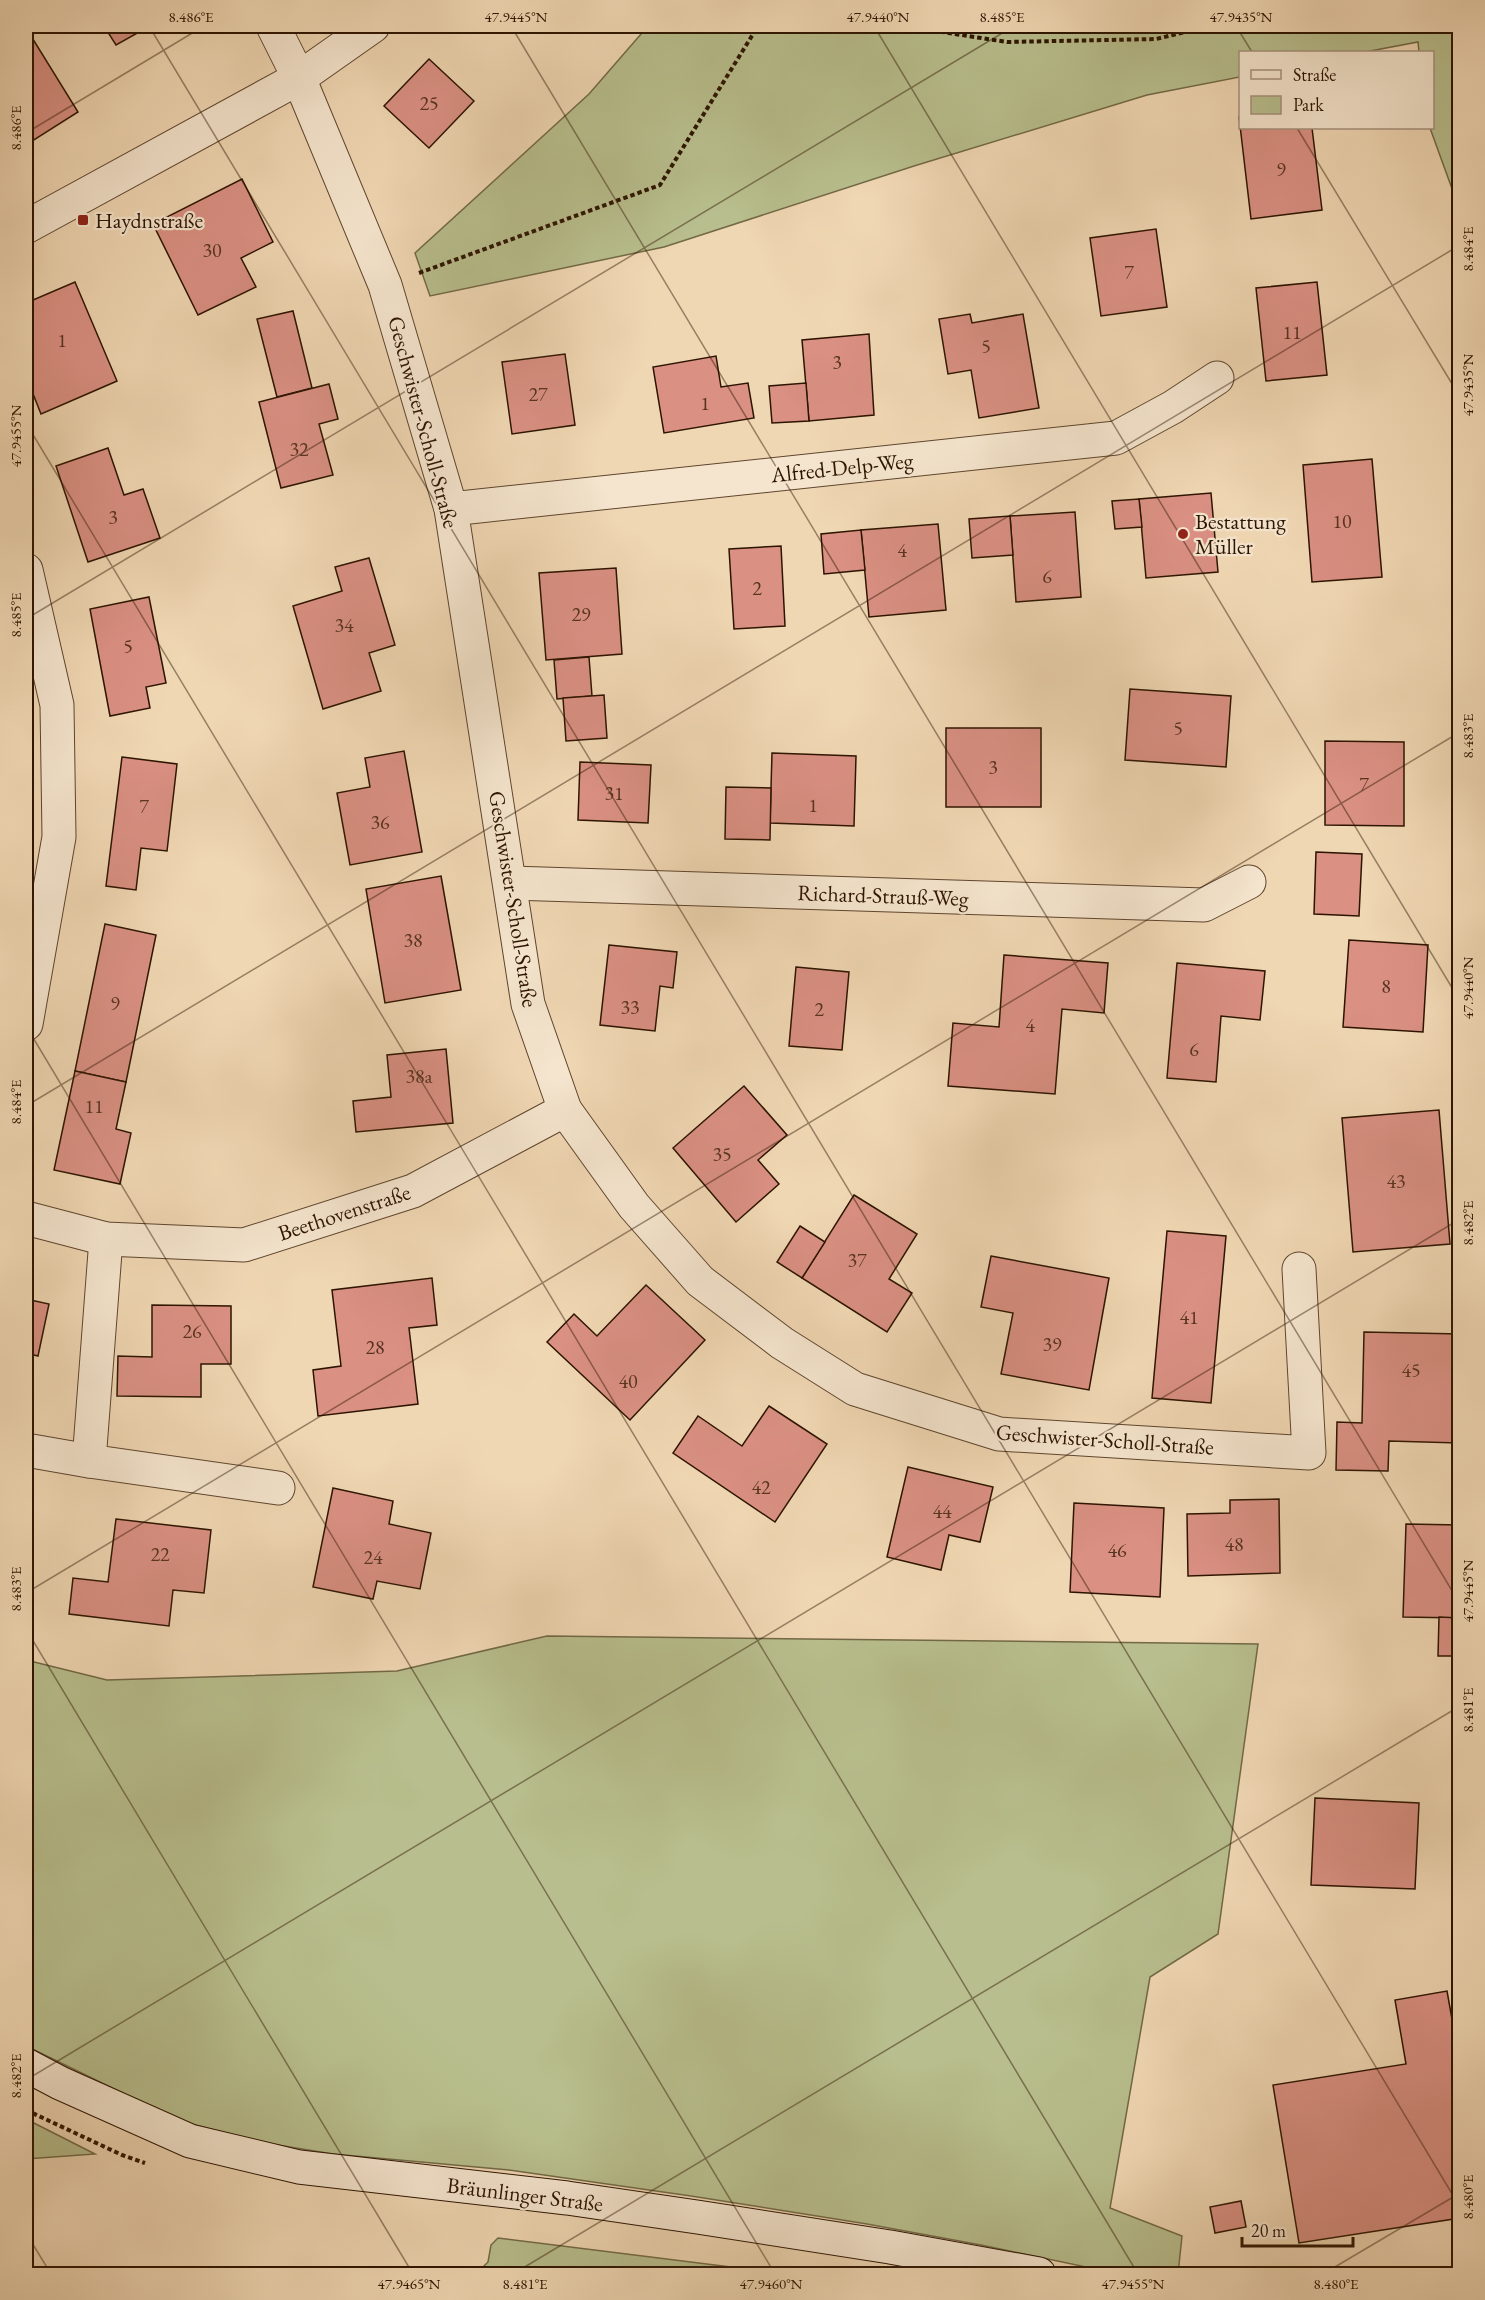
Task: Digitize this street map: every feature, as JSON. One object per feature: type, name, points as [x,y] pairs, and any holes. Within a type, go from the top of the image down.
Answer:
[{"type":"street","name":"Geschwister-Scholl-Straße","points":[[273,26],[299,78],[386,285],[451,509],[511,883],[528,1004],[565,1110],[634,1206],[700,1281],[782,1343],[855,1389],[999,1434],[1309,1453],[1299,1269]]},
{"type":"street","points":[[26,227],[299,78],[373,26]]},
{"type":"street","name":"Alfred-Delp-Weg","points":[[451,509],[1116,438],[1173,407],[1217,378]]},
{"type":"street","points":[[26,570],[57,705],[59,837],[26,1024]]},
{"type":"street","name":"Richard-Strauß-Weg","points":[[511,883],[1204,905],[1249,882]]},
{"type":"street","name":"Beethovenstraße","points":[[26,1218],[106,1239],[244,1245],[413,1191],[565,1110]]},
{"type":"street","points":[[89,1461],[106,1239]]},
{"type":"street","points":[[26,1450],[278,1488]]},
{"type":"street","name":"Bräunlinger Straße","points":[[26,2065],[60,2083],[190,2141],[298,2167],[567,2198],[890,2247],[1039,2274]]},
{"type":"path","points":[[386,285],[660,185],[758,26]]},
{"type":"path","points":[[903,26],[1007,42],[1156,39],[1210,26]]},
{"type":"green space","points":[[648,26],[1459,26],[1459,208],[1430,129],[1434,129],[1434,51],[1419,51],[1418,42],[1370,51],[1239,51],[1239,77],[1147,95],[914,166],[664,247],[430,296],[415,253],[589,94]]},
{"type":"green space","points":[[547,1636],[1258,1644],[1218,1934],[1150,1977],[1110,2208],[1182,2236],[1178,2274],[1119,2274],[867,2224],[691,2196],[509,2170],[333,2154],[265,2143],[180,2121],[26,2046],[26,1660],[107,1680],[397,1671]]},
{"type":"green space","points":[[26,2119],[95,2154],[26,2159]]},
{"type":"green space","points":[[498,2238],[779,2274],[476,2274],[488,2262],[491,2245]]},
{"type":"building","points":[[104,26],[150,26],[116,45]]},
{"type":"building","points":[[518,26],[535,26],[530,33]]},
{"type":"building","points":[[31,36],[78,112],[26,145],[26,40]]},
{"type":"building","points":[[429,59],[474,101],[429,148],[384,106]]},
{"type":"building","points":[[1240,129],[1312,129],[1322,210],[1251,219]]},
{"type":"building","points":[[242,179],[273,242],[241,258],[256,287],[198,315],[153,224]]},
{"type":"building","points":[[1156,229],[1167,307],[1101,316],[1090,238]]},
{"type":"building","points":[[75,282],[117,381],[41,414],[26,376],[26,303]]},
{"type":"building","points":[[1317,282],[1327,375],[1266,381],[1256,288]]},
{"type":"building","points":[[293,311],[312,388],[277,397],[257,319]]},
{"type":"building","points":[[970,314],[972,323],[1023,314],[1039,408],[979,418],[971,370],[948,374],[939,319]]},
{"type":"building","points":[[869,334],[874,415],[809,421],[802,340]]},
{"type":"building","points":[[565,354],[575,425],[512,434],[502,362]]},
{"type":"building","points":[[716,356],[721,387],[748,383],[754,418],[664,433],[653,367]]},
{"type":"building","points":[[806,383],[809,421],[772,423],[769,386]]},
{"type":"building","points":[[329,384],[338,419],[319,424],[333,475],[281,488],[259,402]]},
{"type":"building","points":[[108,448],[124,495],[143,489],[160,538],[88,562],[56,466]]},
{"type":"building","points":[[1372,459],[1382,577],[1312,582],[1303,465]]},
{"type":"building","points":[[1211,493],[1218,572],[1146,578],[1139,499]]},
{"type":"building","points":[[1139,499],[1142,527],[1115,529],[1112,501]]},
{"type":"building","points":[[1075,512],[1081,597],[1016,602],[1010,516]]},
{"type":"building","points":[[1010,516],[1013,555],[972,558],[969,519]]},
{"type":"building","points":[[938,524],[946,610],[869,617],[861,530]]},
{"type":"building","points":[[861,530],[865,570],[824,574],[821,534]]},
{"type":"building","points":[[781,546],[785,626],[734,629],[729,549]]},
{"type":"building","points":[[369,558],[395,645],[369,653],[381,691],[323,709],[293,606],[342,591],[335,567]]},
{"type":"building","points":[[616,568],[622,654],[546,660],[539,573]]},
{"type":"building","points":[[149,597],[166,683],[146,687],[150,708],[110,716],[90,609]]},
{"type":"building","points":[[589,657],[592,696],[557,699],[554,660]]},
{"type":"building","points":[[1130,689],[1231,696],[1226,767],[1125,760]]},
{"type":"building","points":[[604,695],[607,738],[566,741],[563,698]]},
{"type":"building","points":[[946,728],[1041,728],[1041,807],[946,807]]},
{"type":"building","points":[[1325,741],[1404,742],[1404,826],[1325,825]]},
{"type":"building","points":[[404,751],[422,852],[350,865],[337,793],[370,787],[365,758]]},
{"type":"building","points":[[772,753],[856,756],[854,826],[770,823]]},
{"type":"building","points":[[122,757],[177,764],[167,851],[141,848],[136,890],[106,886]]},
{"type":"building","points":[[580,762],[651,765],[648,823],[578,820]]},
{"type":"building","points":[[726,787],[771,788],[770,840],[725,839]]},
{"type":"building","points":[[1316,852],[1362,854],[1359,916],[1314,914]]},
{"type":"building","points":[[441,876],[461,990],[385,1003],[366,889]]},
{"type":"building","points":[[105,924],[156,935],[126,1082],[75,1071]]},
{"type":"building","points":[[1349,940],[1428,945],[1423,1032],[1343,1027]]},
{"type":"building","points":[[609,945],[677,952],[673,988],[660,986],[655,1031],[600,1025]]},
{"type":"building","points":[[1004,955],[1108,963],[1104,1013],[1062,1009],[1055,1094],[948,1086],[953,1023],[999,1027]]},
{"type":"building","points":[[1177,963],[1265,971],[1260,1020],[1221,1016],[1216,1082],[1167,1078]]},
{"type":"building","points":[[796,967],[849,972],[842,1050],[789,1046]]},
{"type":"building","points":[[446,1049],[453,1123],[356,1132],[353,1101],[391,1097],[387,1055]]},
{"type":"building","points":[[75,1071],[126,1082],[116,1129],[131,1133],[120,1184],[54,1170]]},
{"type":"building","points":[[744,1086],[787,1135],[758,1160],[779,1184],[736,1222],[673,1148]]},
{"type":"building","points":[[1439,1110],[1450,1244],[1353,1252],[1342,1118]]},
{"type":"building","points":[[854,1195],[917,1234],[889,1279],[912,1293],[887,1332],[802,1278]]},
{"type":"building","points":[[800,1226],[825,1242],[802,1278],[777,1262]]},
{"type":"building","points":[[1167,1231],[1226,1236],[1211,1403],[1152,1398]]},
{"type":"building","points":[[991,1256],[1109,1278],[1089,1390],[1001,1374],[1013,1313],[981,1307]]},
{"type":"building","points":[[432,1278],[437,1325],[409,1328],[418,1404],[318,1416],[313,1370],[341,1366],[332,1290]]},
{"type":"building","points":[[646,1285],[705,1340],[630,1420],[547,1342],[574,1314],[597,1336]]},
{"type":"building","points":[[26,1299],[49,1304],[38,1356],[26,1353]]},
{"type":"building","points":[[152,1305],[231,1306],[231,1364],[201,1364],[201,1397],[117,1396],[118,1356],[152,1357]]},
{"type":"building","points":[[1364,1332],[1460,1334],[1459,1443],[1389,1441],[1388,1471],[1336,1470],[1337,1422],[1362,1423]]},
{"type":"building","points":[[769,1406],[827,1444],[775,1522],[673,1453],[698,1416],[742,1446]]},
{"type":"building","points":[[908,1467],[993,1487],[980,1542],[949,1535],[941,1570],[887,1557]]},
{"type":"building","points":[[333,1488],[393,1501],[389,1524],[431,1533],[420,1589],[377,1581],[373,1599],[313,1587]]},
{"type":"building","points":[[1279,1499],[1280,1573],[1188,1576],[1187,1514],[1230,1513],[1230,1500]]},
{"type":"building","points":[[1074,1503],[1164,1508],[1160,1597],[1070,1592]]},
{"type":"building","points":[[116,1519],[211,1530],[204,1593],[173,1590],[169,1626],[69,1614],[73,1578],[108,1582]]},
{"type":"building","points":[[1406,1524],[1460,1525],[1460,1618],[1403,1617]]},
{"type":"building","points":[[1439,1617],[1460,1618],[1460,1656],[1438,1656]]},
{"type":"building","points":[[1315,1798],[1419,1803],[1415,1889],[1311,1885]]},
{"type":"building","points":[[1447,1991],[1460,2064],[1460,2218],[1299,2243],[1273,2085],[1406,2064],[1395,2000]]},
{"type":"building","points":[[1453,2024],[1460,2024],[1460,2056],[1458,2056]]},
{"type":"building","points":[[1241,2201],[1246,2227],[1215,2233],[1210,2207]]},
{"type":"place","name":"Haydnstraße","points":[[83,220]]},
{"type":"place","name":"Bestattung Müller","points":[[1183,534]]}]
